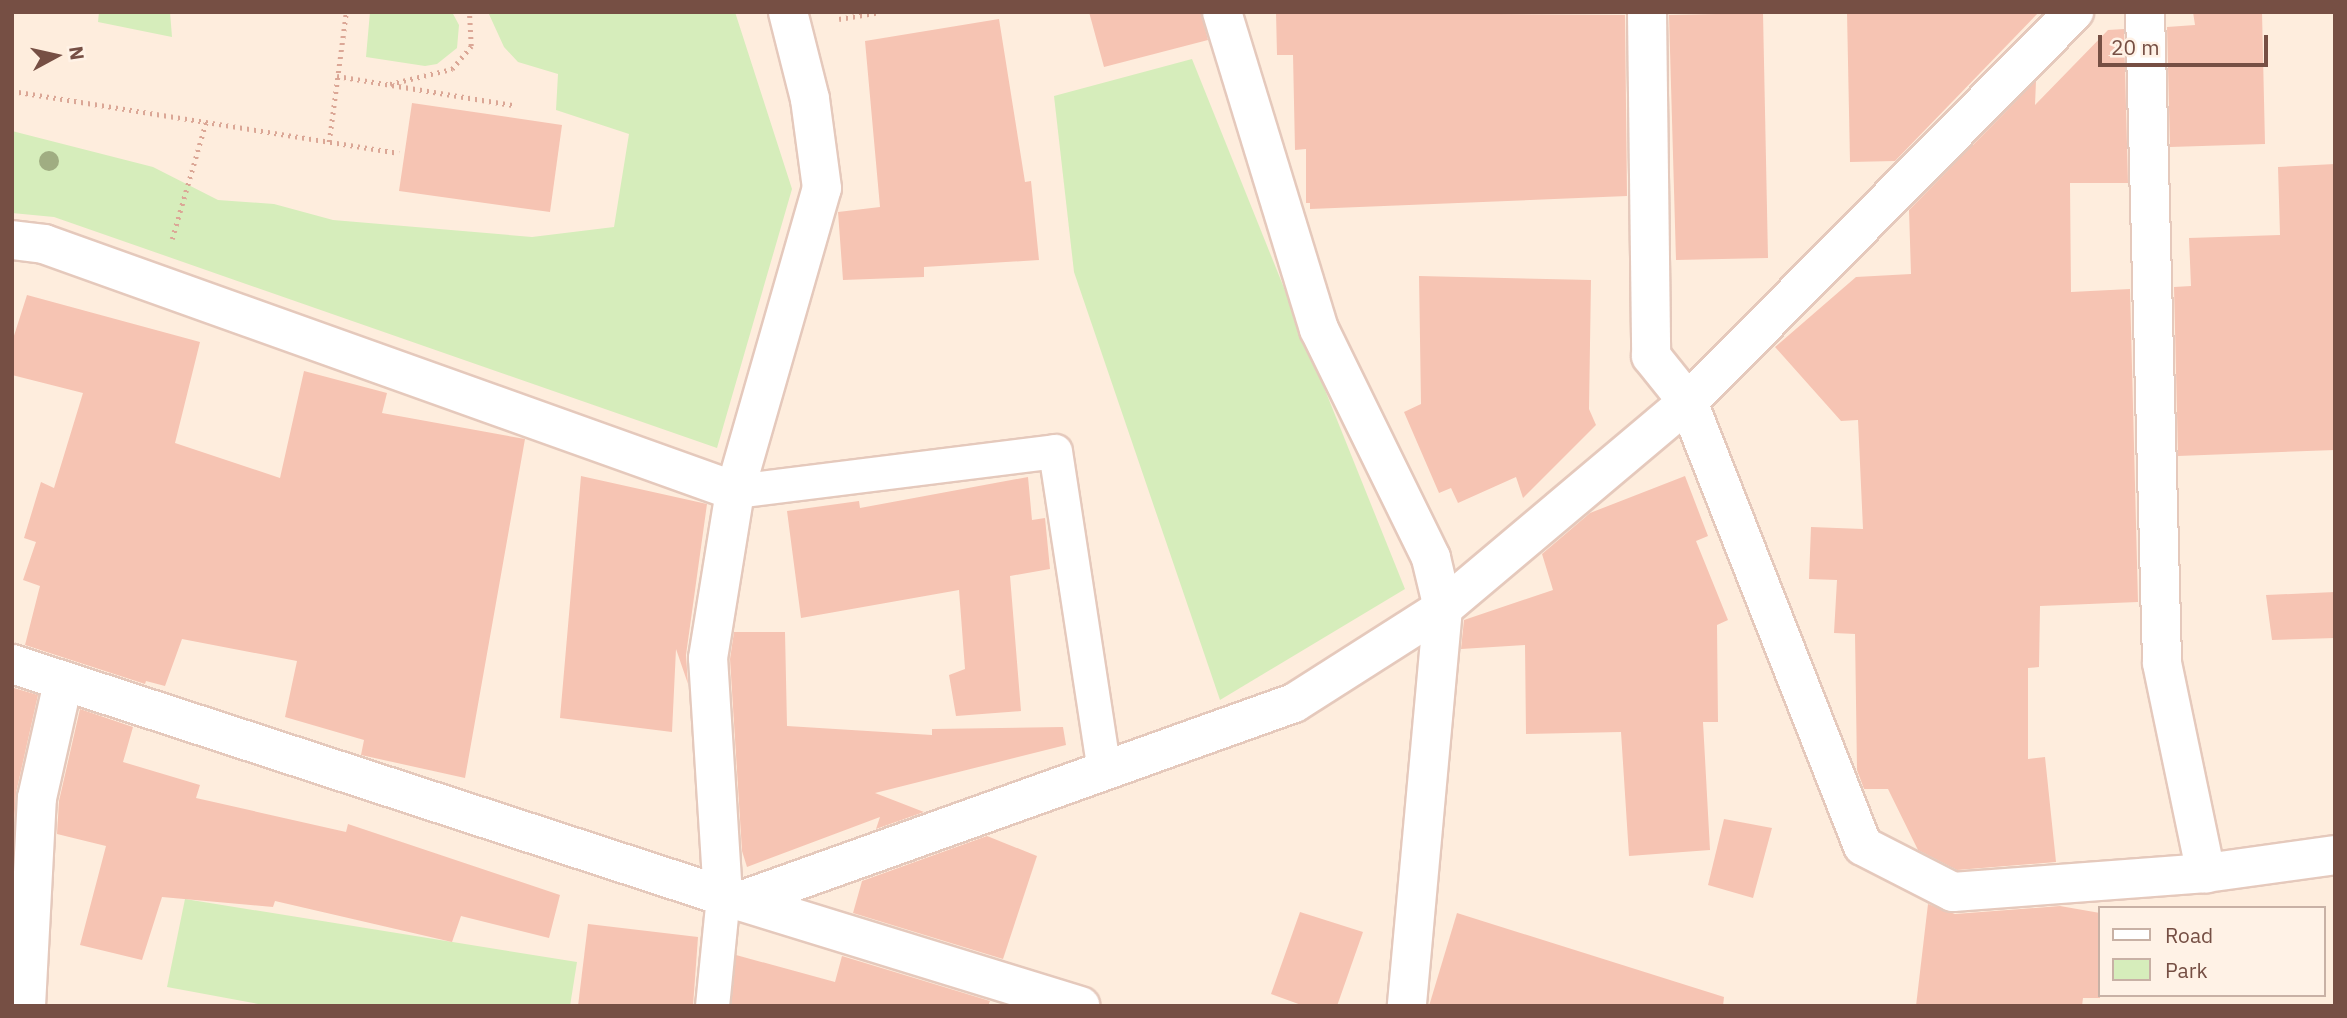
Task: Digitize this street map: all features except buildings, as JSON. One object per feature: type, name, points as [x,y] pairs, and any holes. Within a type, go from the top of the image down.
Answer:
[{"type":"street","points":[[732,899],[708,658],[735,491],[822,188],[810,100],[788,12]]},
{"type":"street","points":[[1222,12],[1319,329],[1431,558],[1443,608],[1407,1006]]},
{"type":"street","points":[[1647,12],[1651,356],[1688,402],[1863,846],[1952,892],[2206,873],[2335,855]]},
{"type":"street","points":[[732,899],[1294,703],[1443,608],[1688,402],[2074,12]]},
{"type":"street","points":[[2145,12],[2162,663],[2206,873]]},
{"type":"street","points":[[12,240],[44,244],[735,491]]},
{"type":"street","points":[[12,664],[63,683],[1058,1002]]},
{"type":"street","points":[[26,1006],[37,798],[63,683]]},
{"type":"lane","points":[[735,491],[1055,451],[1104,771]]},
{"type":"lane","points":[[712,1006],[732,899]]},
{"type":"path","points":[[329,142],[346,12]]},
{"type":"path","points":[[386,84],[452,69],[471,46],[469,12]]},
{"type":"path","points":[[337,76],[513,105]]},
{"type":"path","points":[[12,91],[399,153]]},
{"type":"path","points":[[174,234],[206,122]]},
{"type":"green space","points":[[99,12],[170,12],[172,37],[98,22]]},
{"type":"green space","points":[[370,12],[452,12],[459,25],[457,48],[437,64],[425,66],[366,57]]},
{"type":"green space","points":[[488,12],[735,12],[792,189],[717,448],[54,217],[12,213],[12,131],[153,167],[218,200],[274,204],[333,220],[532,237],[614,227],[629,134],[556,110],[558,74],[518,62],[504,47]]},
{"type":"green space","points":[[1192,59],[1405,589],[1220,700],[1074,272],[1054,96]]},
{"type":"green space","points":[[185,899],[577,962],[570,1006],[269,1006],[167,987]]}]
